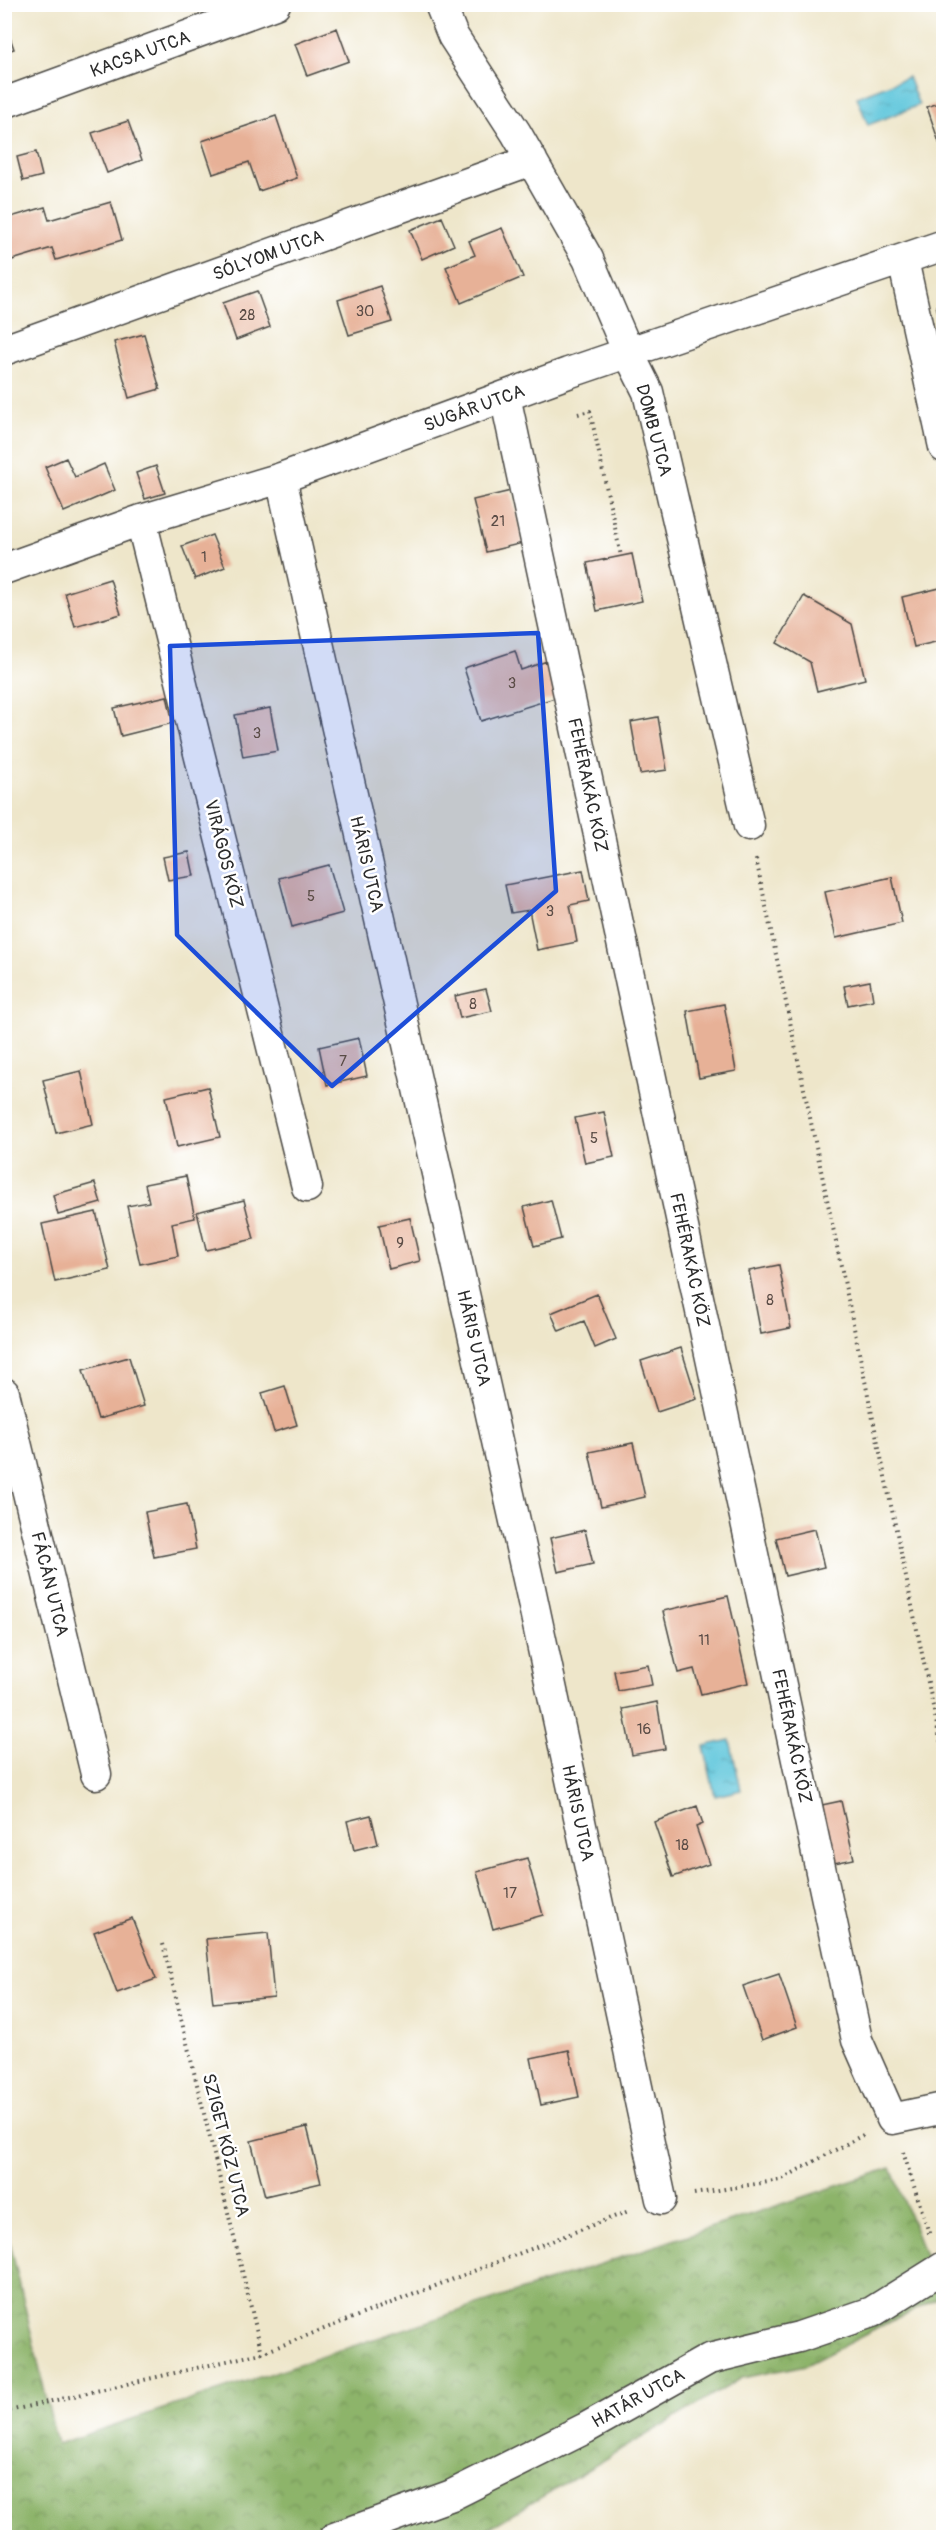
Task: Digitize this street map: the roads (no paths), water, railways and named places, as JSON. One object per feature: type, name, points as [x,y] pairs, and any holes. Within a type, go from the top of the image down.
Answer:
[{"type":"street","name":"KACSA UTCA","points":[[4,103],[275,4]]},
{"type":"street","name":"DOMB UTCA","points":[[440,4],[453,36],[532,160],[588,259],[648,392],[749,826]]},
{"type":"street","name":"SÓLYOM UTCA","points":[[4,350],[532,160]]},
{"type":"street","name":"SUGÁR UTCA","points":[[4,569],[141,520],[281,478],[628,352],[944,245]]},
{"type":"street","points":[[903,260],[944,447]]},
{"type":"street","name":"FEHÉRAKÁC KÖZ","points":[[505,396],[857,2040],[892,2119],[944,2108]]},
{"type":"street","name":"HÁRIS UTCA","points":[[281,478],[524,1564],[661,2199]]},
{"type":"street","name":"VIRÁGOS KÖZ","points":[[141,520],[307,1187]]},
{"type":"street","name":"FÁCÁN UTCA","points":[[4,1393],[96,1774]]},
{"type":"street","name":"HATÁR UTCA","points":[[334,2538],[452,2495],[586,2428],[709,2359],[799,2337],[872,2312],[942,2268]]},
{"type":"water","points":[[908,77],[919,105],[868,125],[857,97]]},
{"type":"water","points":[[730,1740],[741,1790],[715,1796],[704,1746]]}]
